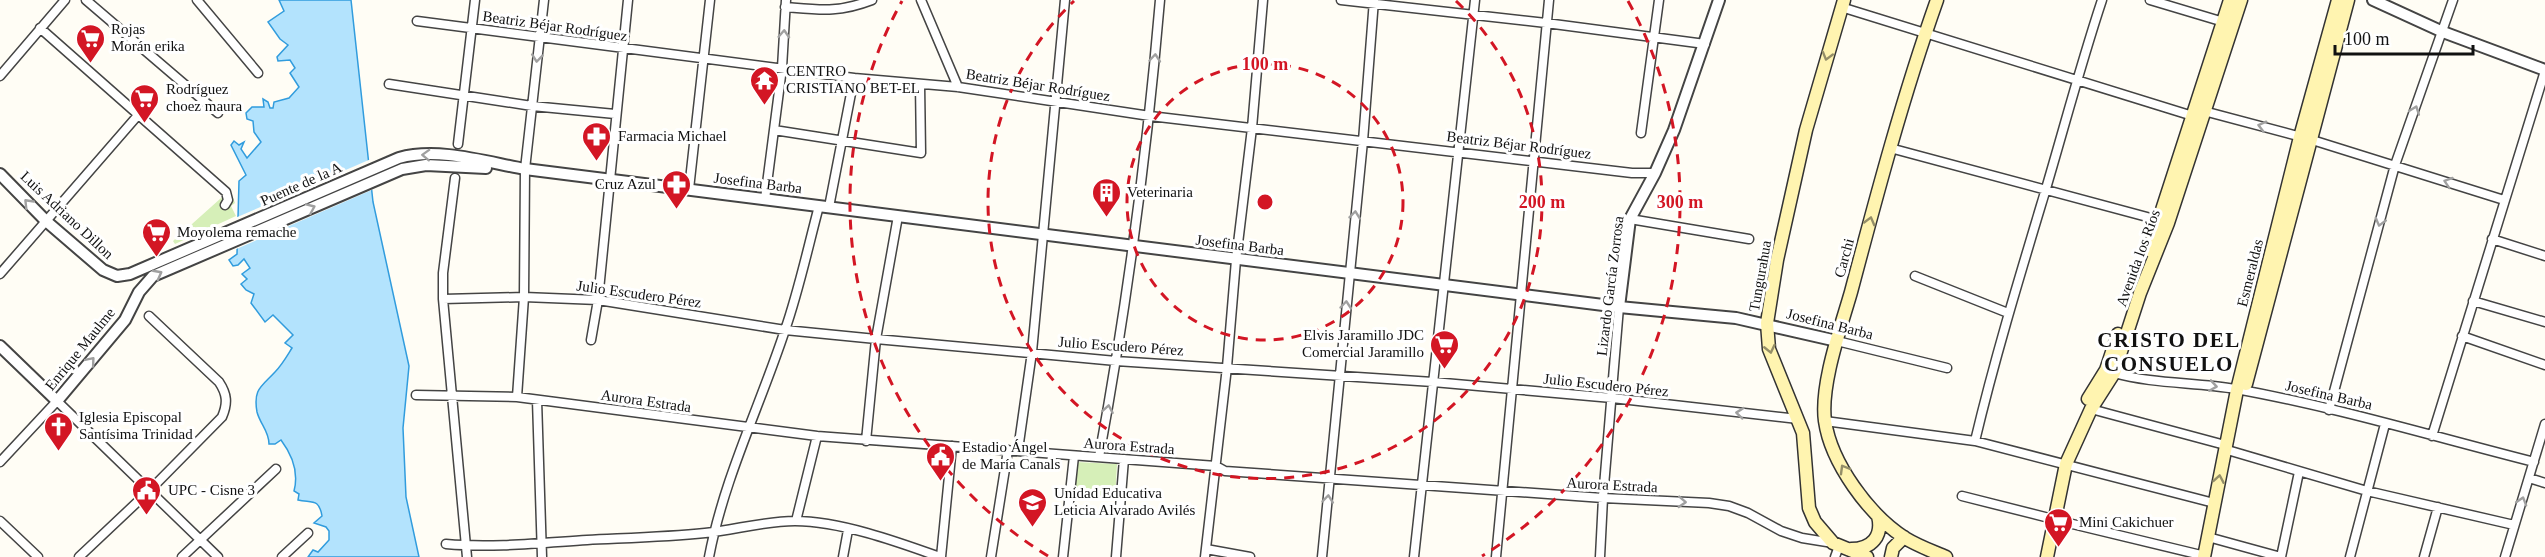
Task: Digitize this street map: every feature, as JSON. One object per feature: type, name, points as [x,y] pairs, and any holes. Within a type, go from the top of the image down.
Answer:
[{"type":"main road","name":"Carchi","points":[[1937,0],[1890,148],[1837,341],[1824,406],[1829,440],[1844,472],[1878,516],[1904,537],[1946,557]]},
{"type":"main road","name":"Avenida los Ríos","points":[[2228,23],[2230,0]]},
{"type":"main road","name":"Avenida los Ríos","points":[[2062,463],[2091,409],[2114,374],[2197,113],[2228,23],[2241,0]]},
{"type":"main road","name":"Esmeraldas","points":[[2205,556],[2224,447],[2241,390],[2338,0]]},
{"type":"main road","name":"Esmeraldas","points":[[2305,138],[2348,0]]},
{"type":"main road","name":"Tungurahua","points":[[1838,548],[1815,522],[1809,508],[1804,439],[1798,419],[1768,349],[1767,323],[1777,260],[1804,141],[1843,4]]},
{"type":"main road","name":"Avenida los Ríos","points":[[2047,557],[2062,463],[2083,407],[2106,370],[2163,221]]},
{"type":"main road","points":[[1838,548],[1864,548],[1873,543],[1879,535],[1878,516]]},
{"type":"main road","name":"Avenida los Ríos","points":[[2040,557],[2054,519]]},
{"type":"main road","points":[[1891,557],[1893,548],[1904,537]]},
{"type":"main road","points":[[1838,548],[1867,557]]},
{"type":"street","points":[[0,76],[64,0]]},
{"type":"street","points":[[86,0],[218,113]]},
{"type":"street","points":[[197,0],[258,74]]},
{"type":"street","points":[[458,144],[475,0]]},
{"type":"street","points":[[517,397],[524,297],[525,169],[543,0]]},
{"type":"street","points":[[591,339],[598,300],[628,0]]},
{"type":"street","points":[[689,189],[710,0]]},
{"type":"street","points":[[765,199],[782,68],[786,3],[831,11],[872,0]]},
{"type":"street","points":[[921,0],[958,87]]},
{"type":"street","points":[[1018,450],[1032,352],[1065,0]]},
{"type":"street","points":[[1099,457],[1134,247],[1150,116],[1160,0]]},
{"type":"street","points":[[1250,557],[1206,553],[1252,128],[1263,0]]},
{"type":"street","points":[[1341,0],[1374,2],[1705,44]]},
{"type":"street","points":[[1414,557],[1475,0]]},
{"type":"street","points":[[1496,557],[1549,0]]},
{"type":"street","points":[[1641,133],[1659,0]]},
{"type":"street","name":"Lizardo García Zorrosa","points":[[1600,557],[1603,498],[1630,219],[1655,173],[1674,130],[1719,0]]},
{"type":"street","points":[[1975,441],[2008,313],[2076,78],[2102,0]]},
{"type":"street","points":[[2150,0],[2228,23]]},
{"type":"street","points":[[2373,0],[2443,32],[2545,70],[2433,436]]},
{"type":"street","points":[[2329,410],[2395,165],[2453,0]]},
{"type":"street","points":[[1322,557],[1363,141],[1374,2]]},
{"type":"street","points":[[1843,4],[1925,33],[2076,78],[2197,113],[2305,138],[2504,200]]},
{"type":"street","name":"Beatriz Béjar Rodríguez","points":[[417,21],[854,78],[958,87],[1150,116],[1632,173],[1655,173]]},
{"type":"street","points":[[40,28],[226,192],[228,200],[225,205]]},
{"type":"street","points":[[709,557],[714,531],[747,428],[785,330],[824,206],[842,140],[854,78]]},
{"type":"street","points":[[389,84],[532,106],[615,114]]},
{"type":"street","points":[[774,130],[921,153],[920,84]]},
{"type":"street","points":[[0,274],[139,114]]},
{"type":"street","points":[[1890,148],[2163,221]]},
{"type":"street","name":"Josefina Barba","points":[[399,158],[410,155],[456,157],[525,169],[1042,236],[1767,323],[1947,368]]},
{"type":"street","name":"Puente de la A","points":[[217,243],[399,158]]},
{"type":"street","name":"Josefina Barba","points":[[402,169],[426,165],[525,169]]},
{"type":"street","name":"Puente de la A","points":[[217,243],[402,169]]},
{"type":"street","name":"Luis Adriano Dillon","points":[[0,174],[46,221],[103,270],[117,276],[130,274],[217,243]]},
{"type":"street","points":[[455,178],[442,273],[450,395],[466,557]]},
{"type":"street","points":[[866,441],[876,339],[898,216]]},
{"type":"street","points":[[1630,219],[1749,239]]},
{"type":"street","points":[[2492,239],[2545,256]]},
{"type":"street","name":"Enrique Maulme","points":[[0,462],[57,401],[124,320],[148,280],[217,243]]},
{"type":"street","points":[[1915,276],[2008,313]]},
{"type":"street","name":"Julio Escudero Pérez","points":[[443,299],[524,297],[598,300],[785,330],[1116,361],[1227,367],[1513,389],[1798,419]]},
{"type":"street","points":[[2473,301],[2545,322]]},
{"type":"street","points":[[80,557],[222,417],[227,407],[226,392],[219,382],[149,315]]},
{"type":"street","points":[[2462,336],[2545,365]]},
{"type":"street","points":[[0,346],[218,557]]},
{"type":"street","name":"Josefina Barba","points":[[2114,374],[2130,378],[2241,390],[2534,462]]},
{"type":"street","name":"Aurora Estrada","points":[[416,395],[517,397],[747,428],[866,441],[1018,450],[1216,466],[1225,471],[1329,479],[1729,506],[1748,513],[1781,531],[1838,548]]},
{"type":"street","points":[[537,400],[542,557]]},
{"type":"street","points":[[2091,409],[2367,491],[2514,525]]},
{"type":"street","points":[[1825,421],[1975,441],[2214,503]]},
{"type":"street","points":[[2350,557],[2385,424]]},
{"type":"street","points":[[2505,557],[2545,424]]},
{"type":"street","points":[[796,521],[817,436]]},
{"type":"street","points":[[446,544],[465,546],[541,543],[714,531],[763,523],[796,521],[822,523],[898,542],[941,557],[952,446]]},
{"type":"street","points":[[992,557],[1008,450]]},
{"type":"street","points":[[1063,557],[1074,456]]},
{"type":"street","points":[[1116,557],[1124,459]]},
{"type":"street","points":[[182,557],[276,469]]},
{"type":"street","points":[[2208,537],[2281,557],[2298,472]]},
{"type":"street","points":[[2529,478],[2545,483]]},
{"type":"street","points":[[1962,496],[2205,556]]},
{"type":"street","points":[[2424,557],[2438,507]]},
{"type":"street","points":[[0,521],[38,557]]},
{"type":"street","points":[[843,557],[848,530]]},
{"type":"street","points":[[282,557],[308,533]]},
{"type":"green space","points":[[230,190],[235,203],[231,206],[236,216],[175,244],[173,241]]},
{"type":"green space","points":[[1076,462],[1117,464],[1115,500],[1073,497]]},
{"type":"water","points":[[279,0],[351,0],[373,202],[409,366],[403,428],[406,497],[419,557],[308,557],[313,550],[318,552],[329,540],[329,531],[326,527],[314,523],[322,516],[317,504],[298,500],[299,494],[294,491],[296,477],[292,458],[281,440],[275,444],[269,444],[268,435],[257,412],[257,393],[292,348],[285,343],[293,335],[273,315],[265,322],[251,303],[254,294],[241,284],[247,279],[242,274],[250,268],[244,259],[238,265],[233,266],[229,260],[237,254],[239,181],[246,175],[231,145],[234,141],[239,145],[244,142],[241,149],[247,158],[261,142],[254,132],[253,121],[247,119],[246,113],[252,107],[264,107],[263,99],[268,102],[270,108],[273,108],[274,102],[289,98],[299,87],[290,73],[295,68],[290,60],[278,61],[277,57],[288,45],[280,39],[268,22],[284,11]]},
{"type":"pier","points":[[371,159],[374,189],[234,250],[235,218]]},
{"type":"place","name":"Rojas Morán erika","points":[[90,64]]},
{"type":"place","name":"CENTRO CRISTIANO BET-EL","points":[[765,106]]},
{"type":"place","name":"Rodríguez choez maura","points":[[145,124]]},
{"type":"place","name":"Farmacia Michael","points":[[597,162]]},
{"type":"place","name":"Cruz Azul","points":[[677,210]]},
{"type":"place","name":"Veterinaria","points":[[1106,218]]},
{"type":"place","name":"Moyolema remache","points":[[156,258]]},
{"type":"place","name":"Elvis Jaramillo JDC Comercial Jaramillo","points":[[1445,370]]},
{"type":"place","name":"Iglesia Episcopal Santísima Trinidad","points":[[58,452]]},
{"type":"place","name":"Estadio Ángel de María Canals","points":[[941,482]]},
{"type":"place","name":"UPC - Cisne 3","points":[[147,516]]},
{"type":"place","name":"Unidad Educativa Leticia Alvarado Avilés","points":[[1033,528]]},
{"type":"place","name":"Mini Cakichuer","points":[[2058,548]]},
{"type":"district","name":"CRISTO DEL CONSUELO","points":[[2169,352]]}]
